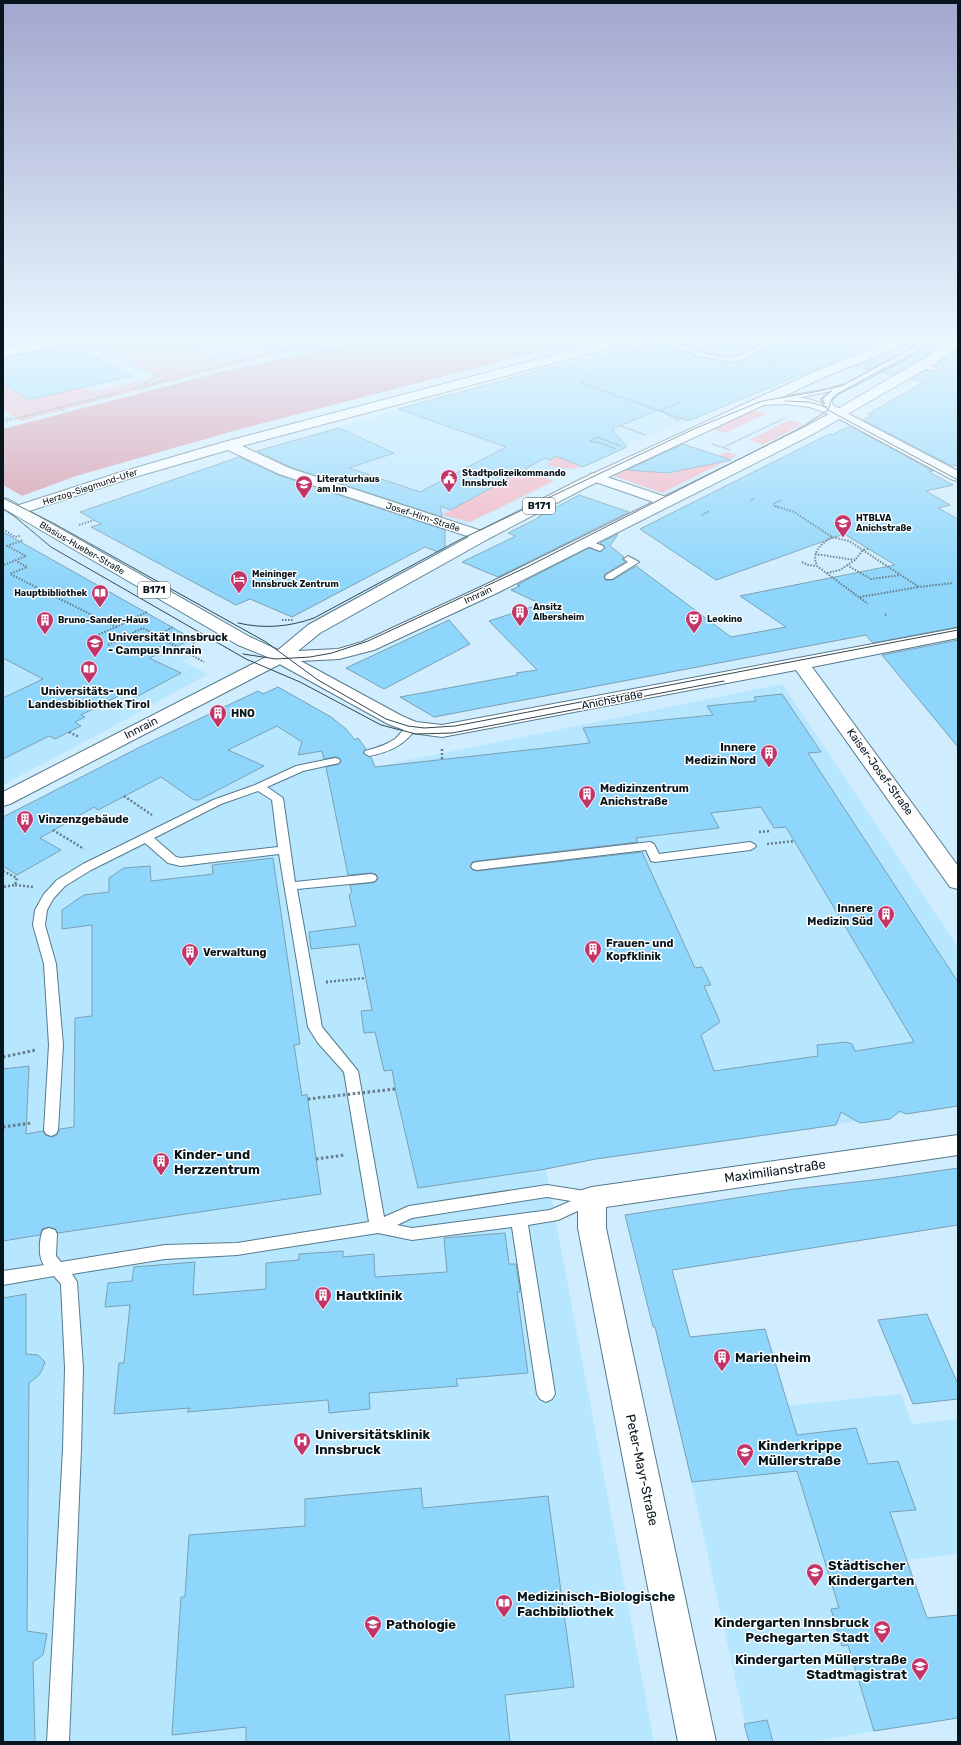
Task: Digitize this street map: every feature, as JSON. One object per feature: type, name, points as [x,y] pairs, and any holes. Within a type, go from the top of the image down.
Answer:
[{"type":"main road","name":"Herzog-Siegmund-Ufer","points":[[11,506],[318,421]]},
{"type":"main road","name":"Innrain","points":[[3,800],[280,657],[308,633],[482,536],[596,477],[716,421]]},
{"type":"main road","name":"Innrain","points":[[280,657],[340,654],[368,646],[493,588],[593,545],[667,502],[824,421]]},
{"type":"main road","points":[[855,421],[958,477]]},
{"type":"main road","name":"Josef-Hirn-Straße","points":[[229,445],[284,471],[482,536]]},
{"type":"main road","points":[[596,477],[667,502]]},
{"type":"main road","name":"Blasius-Hueber-Straße","points":[[11,506],[226,632],[280,657]]},
{"type":"main road","name":"Anichstraße","points":[[280,657],[396,720],[412,727],[433,731],[466,728],[958,633]]},
{"type":"main road","name":"Kaiser-Josef-Straße","points":[[800,663],[958,882]]},
{"type":"main road","name":"Maximilianstraße","points":[[592,1198],[958,1145]]},
{"type":"main road","name":"Peter-Mayr-Straße","points":[[592,1198],[592,1228],[698,1742]]},
{"type":"lane","points":[[609,577],[636,562],[628,559]]},
{"type":"lane","points":[[369,753],[390,747],[408,733],[412,727]]},
{"type":"lane","points":[[51,1130],[56,1045],[50,964],[39,925],[41,910],[54,889],[74,875],[101,860],[217,802],[259,787],[300,768],[335,761]]},
{"type":"lane","points":[[259,787],[276,798],[315,1027],[321,1038],[346,1062],[351,1071],[378,1227]]},
{"type":"lane","points":[[145,837],[172,860],[181,862],[284,850]]},
{"type":"lane","points":[[477,866],[650,846],[655,858],[750,846]]},
{"type":"lane","points":[[290,886],[372,878]]},
{"type":"lane","points":[[3,1278],[165,1252],[237,1249],[328,1236],[378,1227],[409,1212],[547,1191],[592,1198]]},
{"type":"lane","points":[[378,1227],[412,1234],[552,1216],[592,1198]]},
{"type":"lane","points":[[519,1220],[546,1394]]},
{"type":"lane","points":[[49,1234],[48,1258],[69,1282],[74,1368],[72,1448],[58,1742]]},
{"type":"path","points":[[683,421],[699,429]]},
{"type":"path","points":[[724,447],[778,421]]},
{"type":"path","points":[[621,426],[652,437]]},
{"type":"path","points":[[685,435],[755,458]]},
{"type":"path","points":[[617,449],[590,441],[597,437],[626,448]]},
{"type":"path","points":[[750,501],[755,498]]},
{"type":"path","points":[[782,500],[773,505],[794,512],[832,537],[848,541],[919,587]]},
{"type":"path","points":[[702,515],[709,511]]},
{"type":"path","points":[[79,525],[94,520]]},
{"type":"path","points":[[3,529],[15,537],[20,536]]},
{"type":"path","points":[[832,537],[820,545],[815,554],[814,560],[817,566],[868,604]]},
{"type":"path","points":[[4,565],[26,556],[7,546],[24,540]]},
{"type":"path","points":[[848,541],[853,540]]},
{"type":"path","points":[[827,573],[840,570],[855,560],[863,550],[868,548]]},
{"type":"path","points":[[815,554],[855,560]]},
{"type":"path","points":[[15,560],[27,566],[10,574],[116,627]]},
{"type":"path","points":[[802,562],[808,565],[817,566]]},
{"type":"path","points":[[847,565],[871,580],[902,575]]},
{"type":"path","points":[[860,597],[953,583]]},
{"type":"path","points":[[93,637],[147,612]]},
{"type":"path","points":[[157,635],[173,627]]},
{"type":"path","points":[[108,645],[142,628],[204,662]]},
{"type":"path","points":[[194,643],[203,638]]},
{"type":"path","points":[[442,749],[442,759]]},
{"type":"path","points":[[124,796],[169,826]]},
{"type":"path","points":[[53,830],[101,860]]},
{"type":"path","points":[[750,846],[795,841]]},
{"type":"path","points":[[3,871],[16,878],[15,885],[3,887]]},
{"type":"path","points":[[307,984],[366,978]]},
{"type":"path","points":[[3,1058],[56,1045]]},
{"type":"path","points":[[308,1099],[395,1089]]},
{"type":"path","points":[[3,1127],[16,1125]]},
{"type":"path","points":[[316,1159],[365,1153]]},
{"type":"shaded area","points":[[32,421],[269,421],[76,476],[3,503],[3,429]]},
{"type":"shaded area","points":[[358,421],[685,421],[650,435],[550,479],[554,481],[467,524],[294,467],[259,450]]},
{"type":"shaded area","points":[[728,421],[750,421],[725,433],[711,429]]},
{"type":"shaded area","points":[[786,421],[803,424],[763,445],[749,440]]},
{"type":"shaded area","points":[[588,441],[604,455],[574,469],[547,466],[550,460]]},
{"type":"shaded area","points":[[727,452],[738,455],[662,493],[614,476],[648,459],[646,462],[653,471],[668,474],[677,472],[705,458],[714,458]]},
{"type":"shaded area","points":[[526,469],[554,481],[470,522],[442,515]]},
{"type":"shaded area","name":"Universität Innsbruck - Campus Innrain","points":[[3,531],[205,650],[182,661],[208,674],[3,785]]},
{"type":"shaded area","name":"Universitätsklinik Innsbruck","points":[[782,684],[958,947],[958,1105],[744,1139],[596,1159],[546,1169],[654,1742],[3,1742],[3,817],[142,746],[258,691],[263,694],[278,687],[331,717],[346,729],[354,739],[358,738],[369,753],[375,767]]},
{"type":"shaded area","name":"Städtischer Kindergarten","points":[[901,1394],[912,1424],[958,1419],[958,1554],[907,1560],[927,1618],[958,1615],[958,1718],[807,1742],[749,1742],[676,1417]]},
{"type":"pier","points":[[3,485],[24,497],[3,505]]},
{"type":"building","points":[[433,421],[630,421],[612,429],[627,447],[583,467],[556,456],[550,460],[545,458],[451,510],[440,506],[442,517],[290,467],[257,451],[339,428],[394,453],[349,468],[420,492],[506,447]]},
{"type":"building","points":[[866,421],[958,421],[958,465],[952,466]]},
{"type":"building","points":[[850,426],[933,471],[929,472],[953,485],[926,491],[950,505],[938,508],[958,519],[958,627],[873,643],[866,635],[434,717],[400,697],[518,675],[516,673],[537,670],[489,621],[541,604],[511,590],[520,586],[517,585],[589,548],[601,552],[605,547],[600,543],[618,534],[610,546],[624,557],[622,559],[625,562],[605,574],[605,580],[613,580],[636,566],[731,637],[786,627],[740,596],[895,565],[844,534],[716,580],[640,529],[829,434],[832,435]]},
{"type":"building","points":[[683,444],[731,460],[668,473],[627,470]]},
{"type":"building","points":[[239,457],[278,475],[445,530],[445,548],[438,552],[425,547],[292,617],[250,599],[236,605],[91,527],[101,524],[80,512]]},
{"type":"building","points":[[579,495],[629,512],[498,577],[462,562],[516,536],[508,533]]},
{"type":"building","name":"Universität Innsbruck - Campus Innrain","points":[[3,532],[193,639],[149,658],[181,673],[136,697],[126,692],[81,715],[85,717],[75,722],[81,726],[55,739],[49,736],[3,759],[3,698],[43,679],[3,658]]},
{"type":"building","points":[[449,620],[470,644],[384,689],[346,668]]},
{"type":"building","points":[[958,640],[958,747],[882,655]]},
{"type":"building","points":[[278,687],[331,717],[346,729],[355,740],[358,738],[366,749],[363,753],[371,757],[375,767],[590,743],[583,728],[713,715],[707,706],[756,701],[754,697],[782,694],[821,752],[808,753],[958,982],[958,1106],[906,1114],[900,1111],[890,1119],[860,1123],[841,1112],[836,1125],[596,1159],[546,1169],[418,1188],[392,1070],[384,1071],[375,1032],[364,1033],[361,1011],[372,1010],[359,944],[311,949],[309,932],[356,926],[349,895],[352,893],[350,885],[371,883],[378,879],[376,874],[371,873],[348,875],[326,767],[339,764],[341,762],[339,758],[335,757],[324,759],[322,751],[298,755],[302,742],[277,726],[228,750],[264,766],[199,800],[194,800],[161,777],[98,810],[94,807],[40,838],[61,850],[17,875],[3,866],[3,817],[142,746],[258,691],[263,694]],"holes":[[[761,807],[774,828],[786,827],[914,1042],[855,1051],[852,1044],[846,1042],[817,1045],[818,1056],[714,1071],[701,1035],[720,1022],[704,986],[711,985],[702,967],[695,968],[642,852],[477,871],[470,867],[472,862],[477,861],[638,842],[636,838],[719,828],[711,813]]]},
{"type":"building","points":[[273,858],[300,1044],[294,1045],[302,1096],[307,1094],[321,1194],[58,1233],[55,1229],[49,1227],[42,1229],[40,1235],[3,1241],[3,1069],[29,1066],[26,1134],[43,1131],[45,1135],[52,1137],[57,1135],[60,1129],[74,1127],[75,1018],[92,1016],[92,925],[62,929],[62,910],[84,895],[109,892],[109,878],[124,868],[150,866],[151,881],[213,874],[212,865]]},
{"type":"building","points":[[958,1168],[958,1225],[672,1270],[690,1337],[765,1329],[797,1435],[856,1428],[868,1464],[898,1461],[916,1510],[890,1512],[927,1618],[958,1615],[958,1718],[874,1731],[848,1645],[842,1646],[831,1609],[839,1608],[797,1471],[692,1482],[655,1327],[653,1327],[625,1215],[794,1189],[882,1179]]},
{"type":"building","name":"Hautklinik","points":[[505,1233],[509,1264],[516,1264],[520,1292],[517,1292],[528,1373],[456,1379],[458,1386],[369,1393],[370,1409],[329,1413],[328,1400],[187,1412],[190,1408],[114,1414],[119,1363],[124,1363],[130,1305],[105,1307],[108,1283],[132,1281],[134,1267],[195,1262],[193,1295],[266,1289],[266,1263],[299,1260],[299,1254],[343,1251],[343,1257],[374,1254],[375,1277],[447,1272],[444,1238]]},
{"type":"building","points":[[26,1294],[26,1354],[38,1355],[45,1362],[38,1376],[29,1383],[27,1631],[47,1634],[43,1655],[33,1662],[35,1742],[3,1742],[3,1298]]},
{"type":"building","points":[[927,1314],[958,1384],[958,1399],[913,1404],[878,1320]]},
{"type":"building","name":"Pathologie","points":[[421,1488],[423,1508],[548,1496],[574,1687],[505,1695],[510,1742],[246,1742],[246,1727],[172,1735],[181,1597],[185,1597],[189,1535],[305,1526],[305,1499]]},
{"type":"building","points":[[767,1720],[773,1742],[749,1742],[744,1724]]},
{"type":"tram line","points":[[238,623],[257,626],[276,626],[314,618],[461,539],[712,421]]},
{"type":"tram line","points":[[288,658],[310,657],[332,653],[368,641],[527,567],[811,421]]},
{"type":"tram line","points":[[849,421],[958,480]]},
{"type":"tram line","points":[[3,498],[53,523],[266,642],[288,658]]},
{"type":"tram line","points":[[3,509],[14,516],[51,547],[246,659],[300,682],[381,725],[416,734],[452,733],[724,681]]},
{"type":"tram line","points":[[288,658],[318,680],[386,719],[408,726],[424,728],[455,726],[958,630]]},
{"type":"tram line","points":[[243,654],[276,659],[288,658]]},
{"type":"place","name":"Stadtpolizeikommando Innsbruck","points":[[449,493]]},
{"type":"place","name":"Literaturhaus am Inn","points":[[304,499]]},
{"type":"place","name":"HTBLVA Anichstraße","points":[[843,538]]},
{"type":"place","name":"Meininger Innsbruck Zentrum","points":[[239,594]]},
{"type":"place","name":"Hauptbibliothek","points":[[100,608]]},
{"type":"place","name":"Ansitz Albersheim","points":[[520,627]]},
{"type":"place","name":"Leokino","points":[[694,634]]},
{"type":"place","name":"Bruno-Sander-Haus","points":[[45,635]]},
{"type":"place","name":"Universität Innsbruck - Campus Innrain","points":[[95,658]]},
{"type":"place","name":"Universitäts- und Landesbibliothek Tirol","points":[[89,684]]},
{"type":"place","name":"HNO","points":[[218,728]]},
{"type":"place","name":"Innere Medizin Nord","points":[[769,768]]},
{"type":"place","name":"Medizinzentrum Anichstraße","points":[[587,809]]},
{"type":"place","name":"Vinzenzgebäude","points":[[25,834]]},
{"type":"place","name":"Innere Medizin Süd","points":[[886,929]]},
{"type":"place","name":"Frauen- und Kopfklinik","points":[[593,964]]},
{"type":"place","name":"Verwaltung","points":[[190,967]]},
{"type":"place","name":"Kinder- und Herzzentrum","points":[[161,1176]]},
{"type":"place","name":"Hautklinik","points":[[323,1310]]},
{"type":"place","name":"Marienheim","points":[[722,1372]]},
{"type":"place","name":"Universitätsklinik Innsbruck","points":[[302,1456]]},
{"type":"place","name":"Kinderkrippe Müllerstraße","points":[[745,1467]]},
{"type":"place","name":"Städtischer Kindergarten","points":[[815,1587]]},
{"type":"place","name":"Medizinisch-Biologische Fachbibliothek","points":[[504,1618]]},
{"type":"place","name":"Pathologie","points":[[373,1639]]},
{"type":"place","name":"Kindergarten Innsbruck Pechegarten Stadt","points":[[882,1644]]},
{"type":"place","name":"Kindergarten Müllerstraße Stadtmagistrat","points":[[920,1681]]}]
